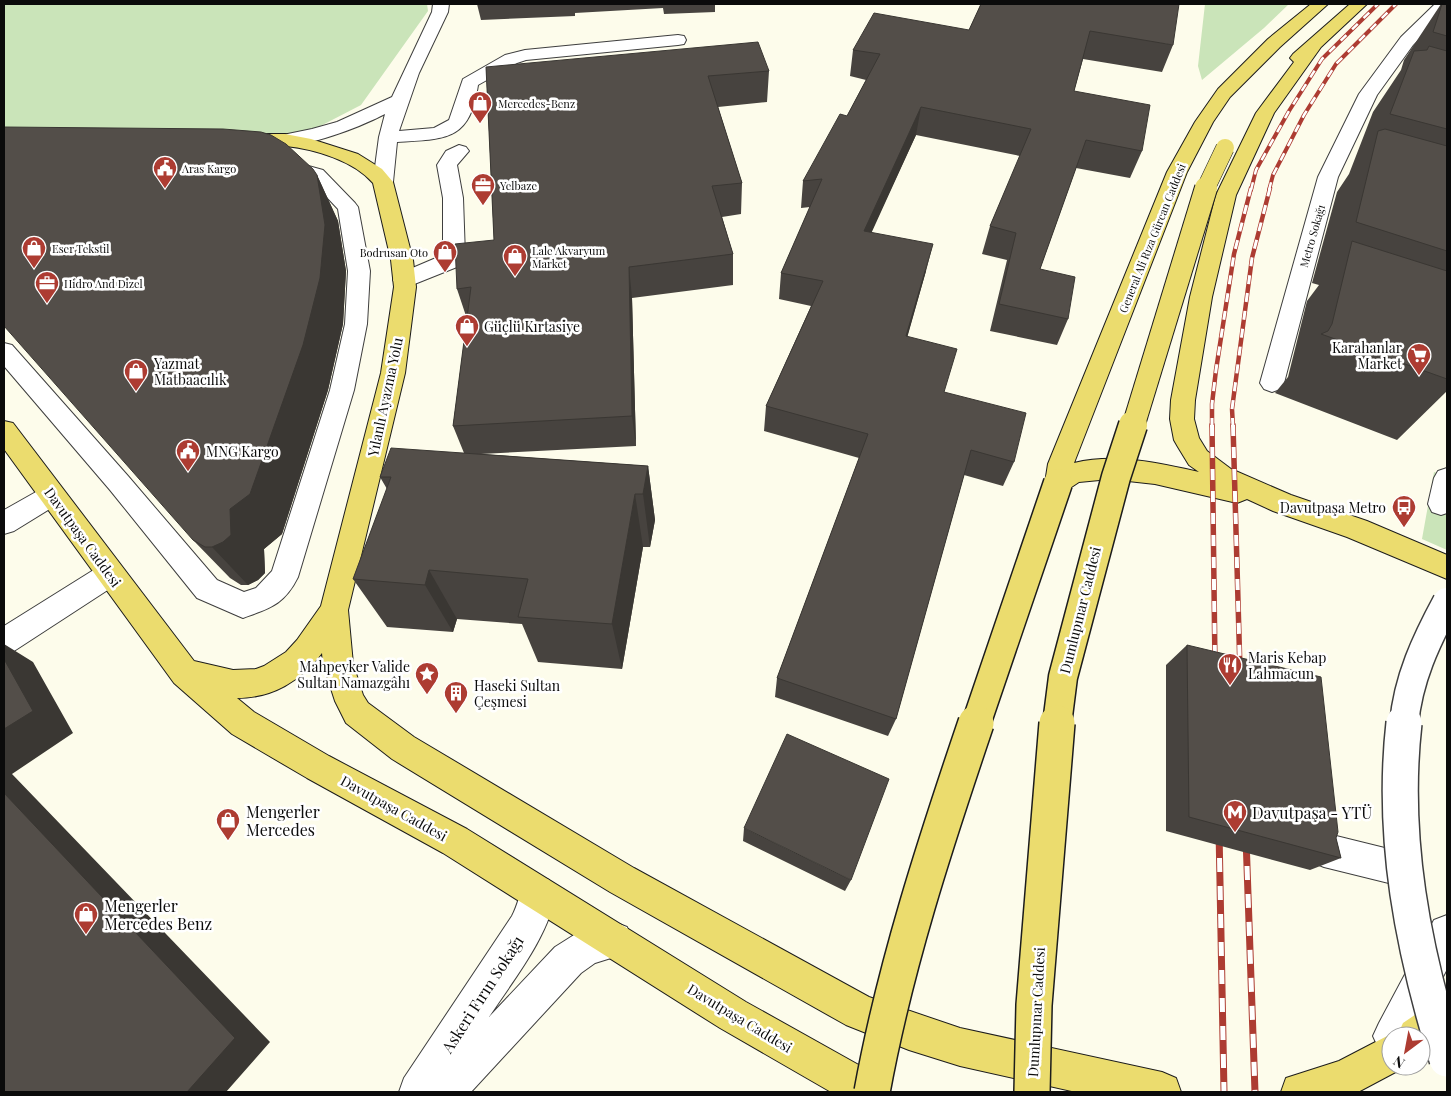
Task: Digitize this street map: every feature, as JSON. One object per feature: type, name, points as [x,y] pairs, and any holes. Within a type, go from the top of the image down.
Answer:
[{"type":"main road","name":"General Ali Rıza Gürcan Caddesi","points":[[1058,483],[1062,464],[1177,172],[1204,122],[1224,93],[1274,43],[1320,4]]},
{"type":"main road","points":[[1253,101],[1270,82],[1313,47],[1359,4]]},
{"type":"main road","points":[[1313,47],[1265,113],[1226,194],[1201,298],[1183,400],[1182,419],[1187,440],[1198,458],[1222,476],[1282,503],[1358,529],[1447,567]]},
{"type":"main road","points":[[224,139],[285,140],[311,145],[351,158],[383,182]]},
{"type":"main road","name":"Dumlupınar Caddesi","points":[[1032,1092],[1034,1005],[1054,745],[1063,677],[1116,477],[1144,393],[1204,192],[1230,140]]},
{"type":"main road","name":"Yılanlı Ayazma Yolu","points":[[334,610],[393,373],[402,315],[404,280],[400,251],[383,182]]},
{"type":"main road","name":"Davutpaşa Caddesi","points":[[4,430],[185,673],[230,712],[267,738],[455,841],[733,1015],[870,1092]]},
{"type":"main road","points":[[870,1092],[914,911],[1058,483],[1074,473],[1094,468],[1143,471],[1282,503]]},
{"type":"main road","points":[[185,673],[240,684],[262,682],[289,669],[305,655],[320,635],[334,610]]},
{"type":"main road","points":[[334,610],[340,670],[350,701],[357,712],[403,748],[622,880],[859,1012],[909,1031],[960,1047],[1162,1092]]},
{"type":"main road","points":[[1430,1026],[1447,1014]]},
{"type":"main road","points":[[1300,1092],[1346,1078],[1381,1052]]},
{"type":"street","points":[[383,182],[383,165],[388,137],[399,100],[440,12],[441,4]]},
{"type":"street","name":"Metro Sokağı","points":[[1272,383],[1307,292],[1338,180],[1406,40],[1430,28],[1444,4]]},
{"type":"street","points":[[388,137],[440,132],[456,125],[469,83],[511,59],[546,52],[678,40]]},
{"type":"street","points":[[285,140],[320,134],[380,110],[399,100]]},
{"type":"street","points":[[404,280],[449,262],[454,256],[453,198],[447,165],[453,155],[459,151]]},
{"type":"street","points":[[4,351],[119,482],[207,589],[243,605],[266,597],[284,577],[342,390],[356,324],[359,271],[348,207],[316,174],[286,165],[258,164]]},
{"type":"street","points":[[1441,504],[1447,478]]},
{"type":"street","points":[[4,523],[52,495]]},
{"type":"street","points":[[4,642],[110,574]]},
{"type":"street","points":[[1447,602],[1427,638],[1408,690],[1399,758],[1400,836],[1412,924],[1435,1022],[1447,1059]]},
{"type":"street","points":[[1324,850],[1405,870]]},
{"type":"street","name":"Askeri Fırın Sokağı","points":[[418,1092],[525,929],[534,911],[537,892]]},
{"type":"street","points":[[1399,1026],[1447,933]]},
{"type":"street","name":"Askeri Fırın Sokağı","points":[[445,1092],[568,960],[587,948],[614,940]]},
{"type":"green space","points":[[4,4],[427,4],[428,11],[361,105],[305,134],[4,131]]},
{"type":"green space","points":[[1205,4],[1289,4],[1264,28],[1202,80],[1198,66]]},
{"type":"green space","points":[[1434,472],[1447,476],[1447,550],[1422,539]]},
{"type":"building","points":[[981,4],[1179,4],[1173,45],[1090,31],[1074,91],[1150,105],[1142,151],[1086,140],[1040,269],[1075,277],[1068,319],[999,304],[1016,233],[990,226],[1031,129],[921,107],[864,231],[933,244],[906,336],[957,349],[944,392],[1026,413],[1014,462],[971,450],[896,719],[777,678],[868,434],[766,406],[823,281],[781,273],[822,179],[803,181],[840,114],[847,116],[880,54],[853,50],[874,13],[969,30]]},
{"type":"building","points":[[1442,4],[1447,4],[1447,36],[1433,32]]},
{"type":"building","points":[[758,42],[769,71],[708,76],[742,183],[712,186],[733,254],[629,267],[632,416],[453,426],[471,287],[457,289],[455,244],[494,240],[486,67]]},
{"type":"building","points":[[1429,46],[1447,51],[1447,129],[1390,114],[1414,51],[1427,50]]},
{"type":"building","points":[[4,127],[223,129],[261,132],[271,135],[286,144],[317,175],[325,225],[320,278],[303,345],[250,494],[230,509],[231,535],[223,542],[212,547],[205,547],[193,540],[4,326]]},
{"type":"building","points":[[1385,129],[1447,146],[1447,251],[1356,222],[1378,131]]},
{"type":"building","points":[[1352,241],[1447,271],[1447,379],[1321,334],[1328,331],[1332,324]]},
{"type":"building","points":[[391,448],[648,466],[643,494],[635,494],[612,624],[518,617],[528,579],[429,570],[425,585],[353,579],[391,477],[380,477]]},
{"type":"building","points":[[1187,645],[1321,677],[1338,832],[1336,838],[1341,858],[1189,817]]},
{"type":"building","points":[[4,659],[33,711],[4,729]]},
{"type":"building","points":[[787,734],[889,779],[851,880],[744,828]]},
{"type":"building","name":"Mengerler Mercedes Benz","points":[[4,793],[235,1038],[187,1092],[4,1092]]},
{"type":"railway","points":[[1251,190],[1256,170],[1289,111],[1322,59],[1378,4]]},
{"type":"railway","points":[[1269,190],[1273,175],[1304,115],[1336,64],[1396,4]]},
{"type":"railway","points":[[1212,425],[1212,404],[1216,370],[1234,254],[1251,188]]},
{"type":"railway","points":[[1233,427],[1232,409],[1252,258],[1270,188]]},
{"type":"railway","points":[[1212,425],[1215,665]]},
{"type":"railway","points":[[1233,425],[1240,671]]},
{"type":"railway","points":[[1219,830],[1224,1092]]},
{"type":"railway","points":[[1246,838],[1255,1092]]},
{"type":"place","name":"Mercedes-Benz","points":[[480,124]]},
{"type":"place","name":"Aras Kargo","points":[[165,189]]},
{"type":"place","name":"Yelbaze","points":[[483,206]]},
{"type":"place","name":"Eser Tekstil","points":[[34,269]]},
{"type":"place","name":"Bodrusan Oto","points":[[445,273]]},
{"type":"place","name":"Lale Akvaryum Market","points":[[515,277]]},
{"type":"place","name":"Hidro And Dizel","points":[[47,304]]},
{"type":"place","name":"Güçlü Kırtasiye","points":[[467,347]]},
{"type":"place","name":"Karahanlar Market","points":[[1419,376]]},
{"type":"place","name":"Yazmat Matbaacılık","points":[[136,392]]},
{"type":"place","name":"MNG Kargo","points":[[188,472]]},
{"type":"place","name":"Davutpaşa Metro","points":[[1404,528]]},
{"type":"place","name":"Maris Kebap Lahmacun","points":[[1230,686]]},
{"type":"place","name":"Mahpeyker Valide Sultan Namazgâhı","points":[[427,695]]},
{"type":"place","name":"Haseki Sultan Çeşmesi","points":[[456,714]]},
{"type":"place","name":"Davutpaşa - YTÜ","points":[[1235,833]]},
{"type":"place","name":"Mengerler Mercedes","points":[[228,841]]},
{"type":"place","name":"Mengerler Mercedes Benz","points":[[86,935]]}]
